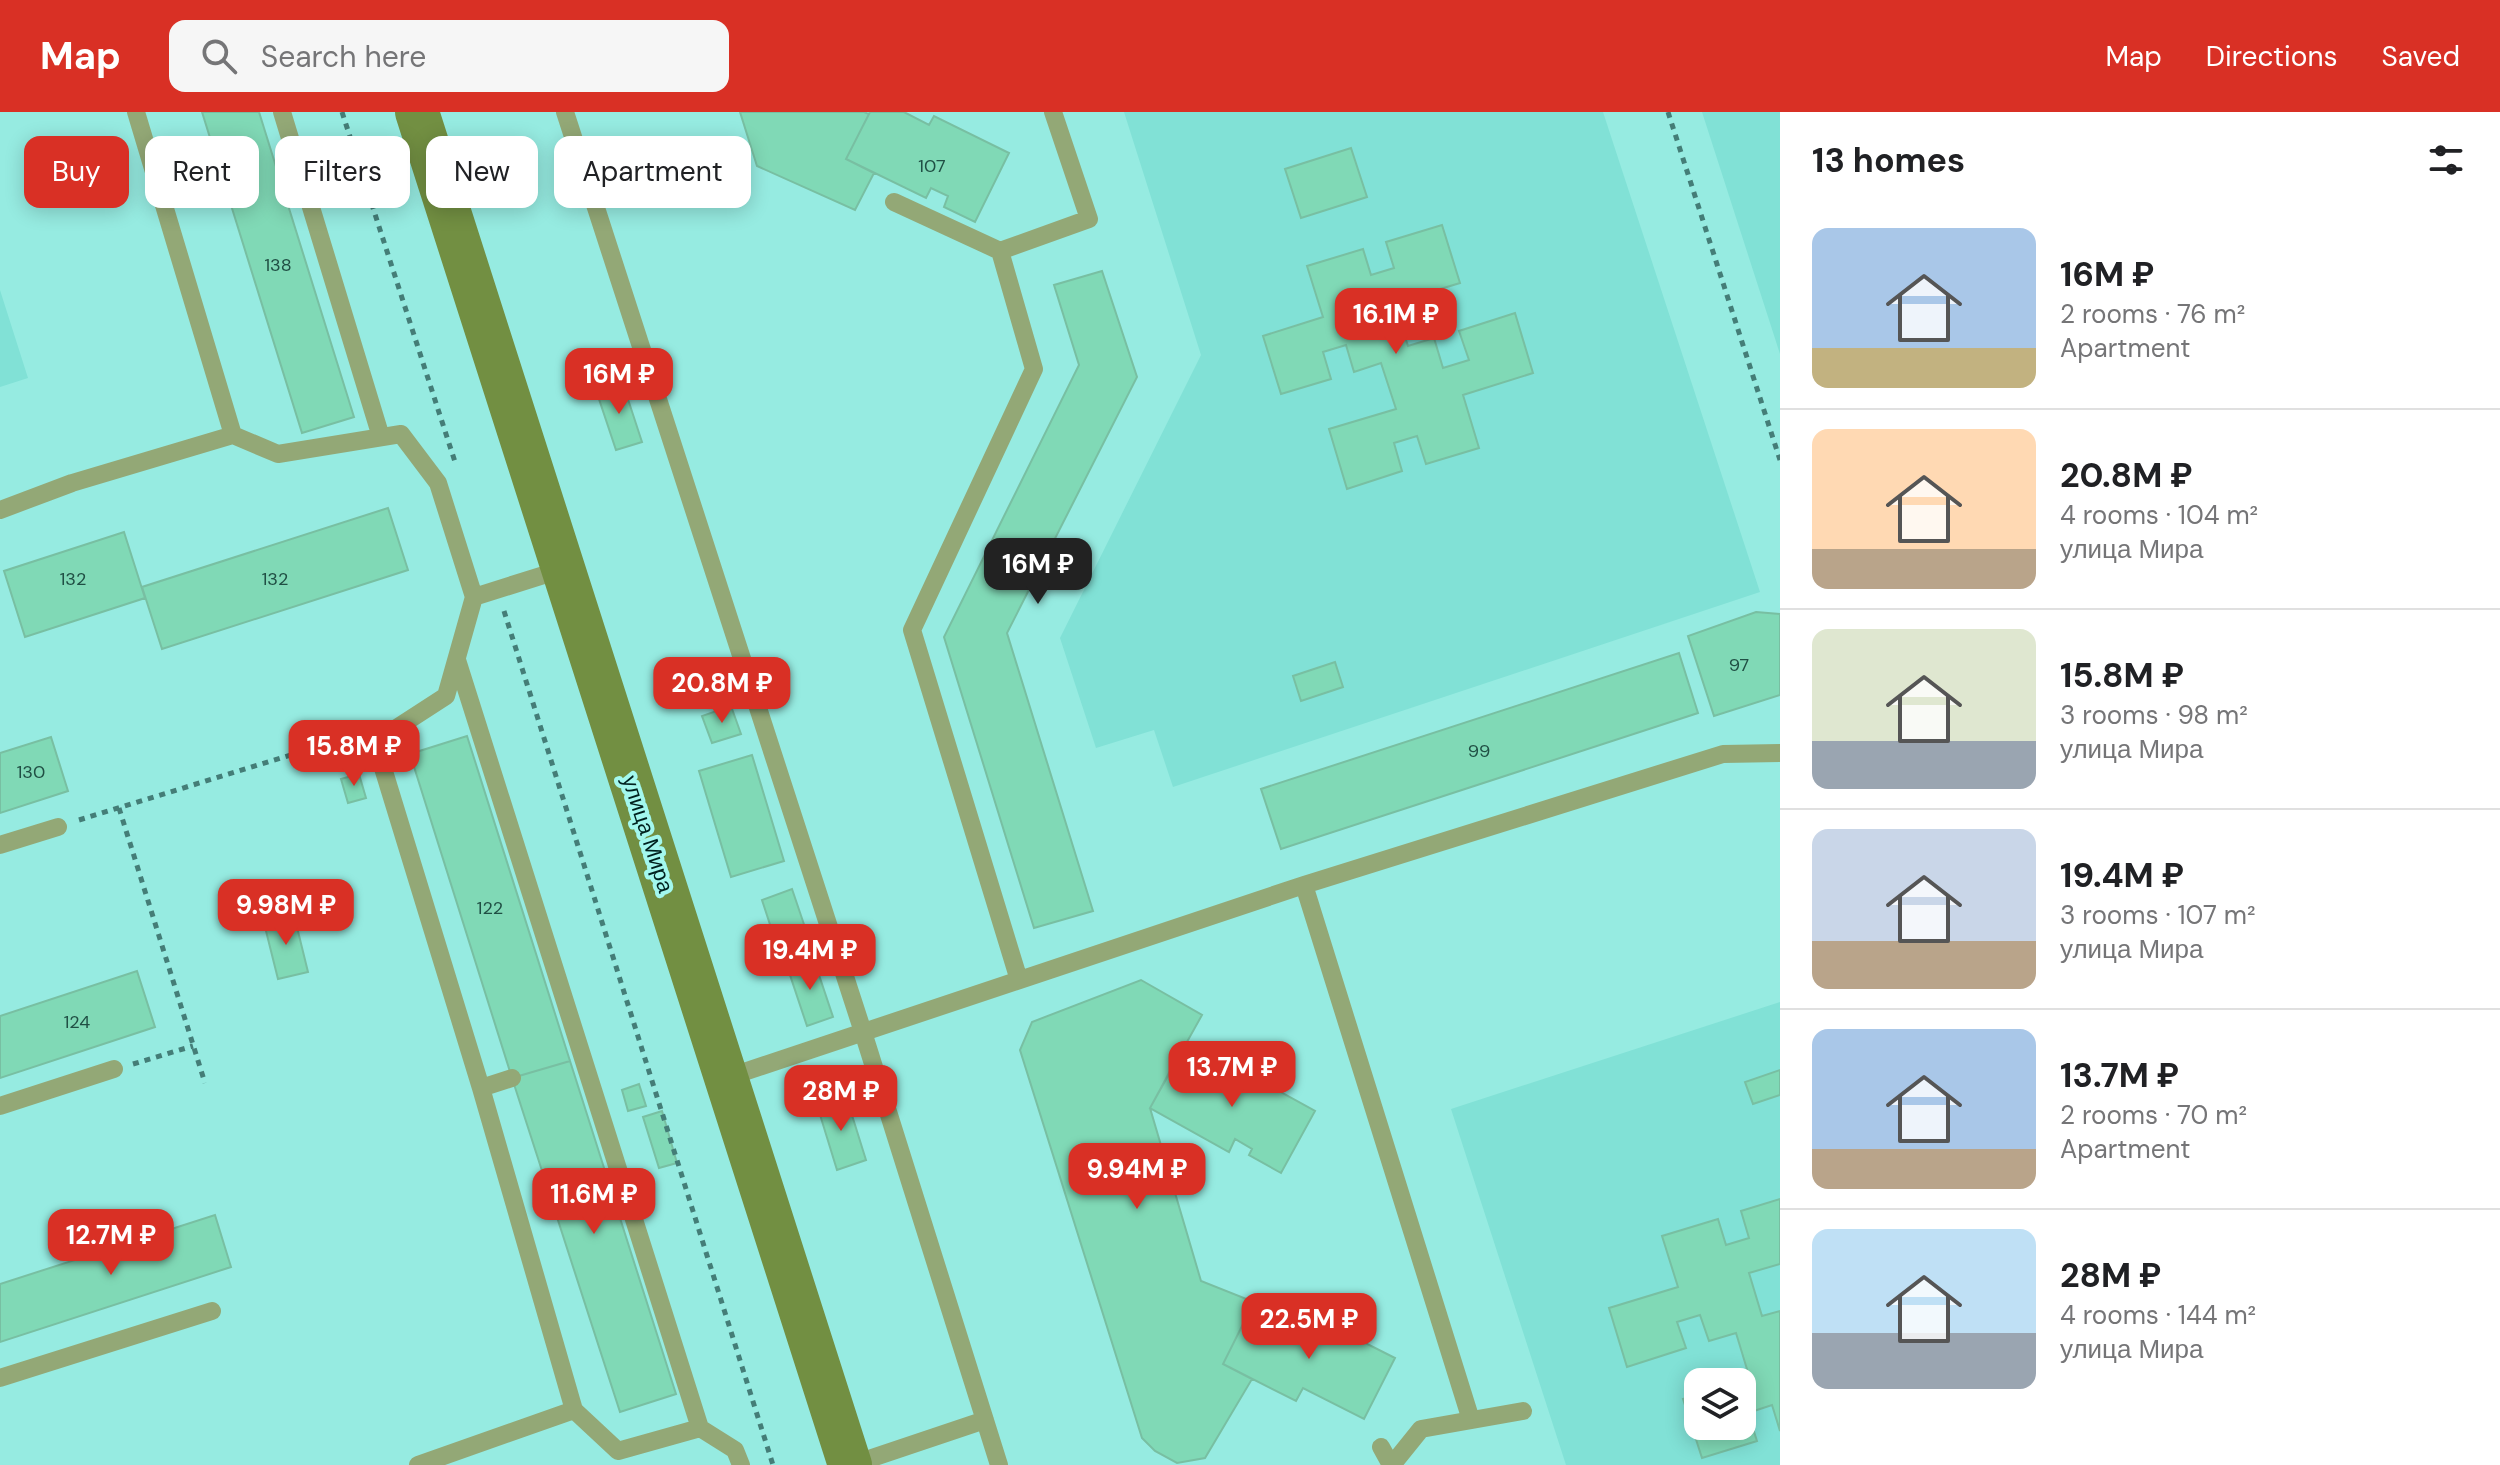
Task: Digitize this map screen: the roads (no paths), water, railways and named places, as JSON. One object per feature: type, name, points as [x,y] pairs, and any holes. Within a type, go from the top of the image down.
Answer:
[{"type":"main road","name":"улица Мира","points":[[417,112],[850,1465]]},
{"type":"lane","points":[[136,112],[233,435]]},
{"type":"lane","points":[[282,112],[381,437]]},
{"type":"lane","points":[[565,112],[863,1032],[999,1465]]},
{"type":"lane","points":[[894,202],[1000,251],[1089,219],[1053,112]]},
{"type":"lane","points":[[1000,251],[1034,369],[912,630],[1019,980]]},
{"type":"lane","points":[[0,510],[72,483],[233,435],[278,454],[401,434],[438,483],[474,597],[446,696],[375,742],[481,1088],[574,1410],[618,1451],[700,1428]]},
{"type":"lane","points":[[474,597],[563,569]]},
{"type":"lane","points":[[457,659],[576,1059],[700,1428],[735,1450],[741,1465]]},
{"type":"lane","points":[[726,1078],[1304,885],[1723,754],[1780,753]]},
{"type":"lane","points":[[0,845],[58,827]]},
{"type":"lane","points":[[1304,885],[1471,1420]]},
{"type":"lane","points":[[0,1106],[114,1069]]},
{"type":"lane","points":[[481,1088],[512,1078]]},
{"type":"lane","points":[[0,1378],[212,1311]]},
{"type":"lane","points":[[418,1465],[574,1410]]},
{"type":"lane","points":[[1381,1447],[1392,1465],[1421,1429],[1523,1411]]},
{"type":"lane","points":[[850,1465],[985,1420]]}]
